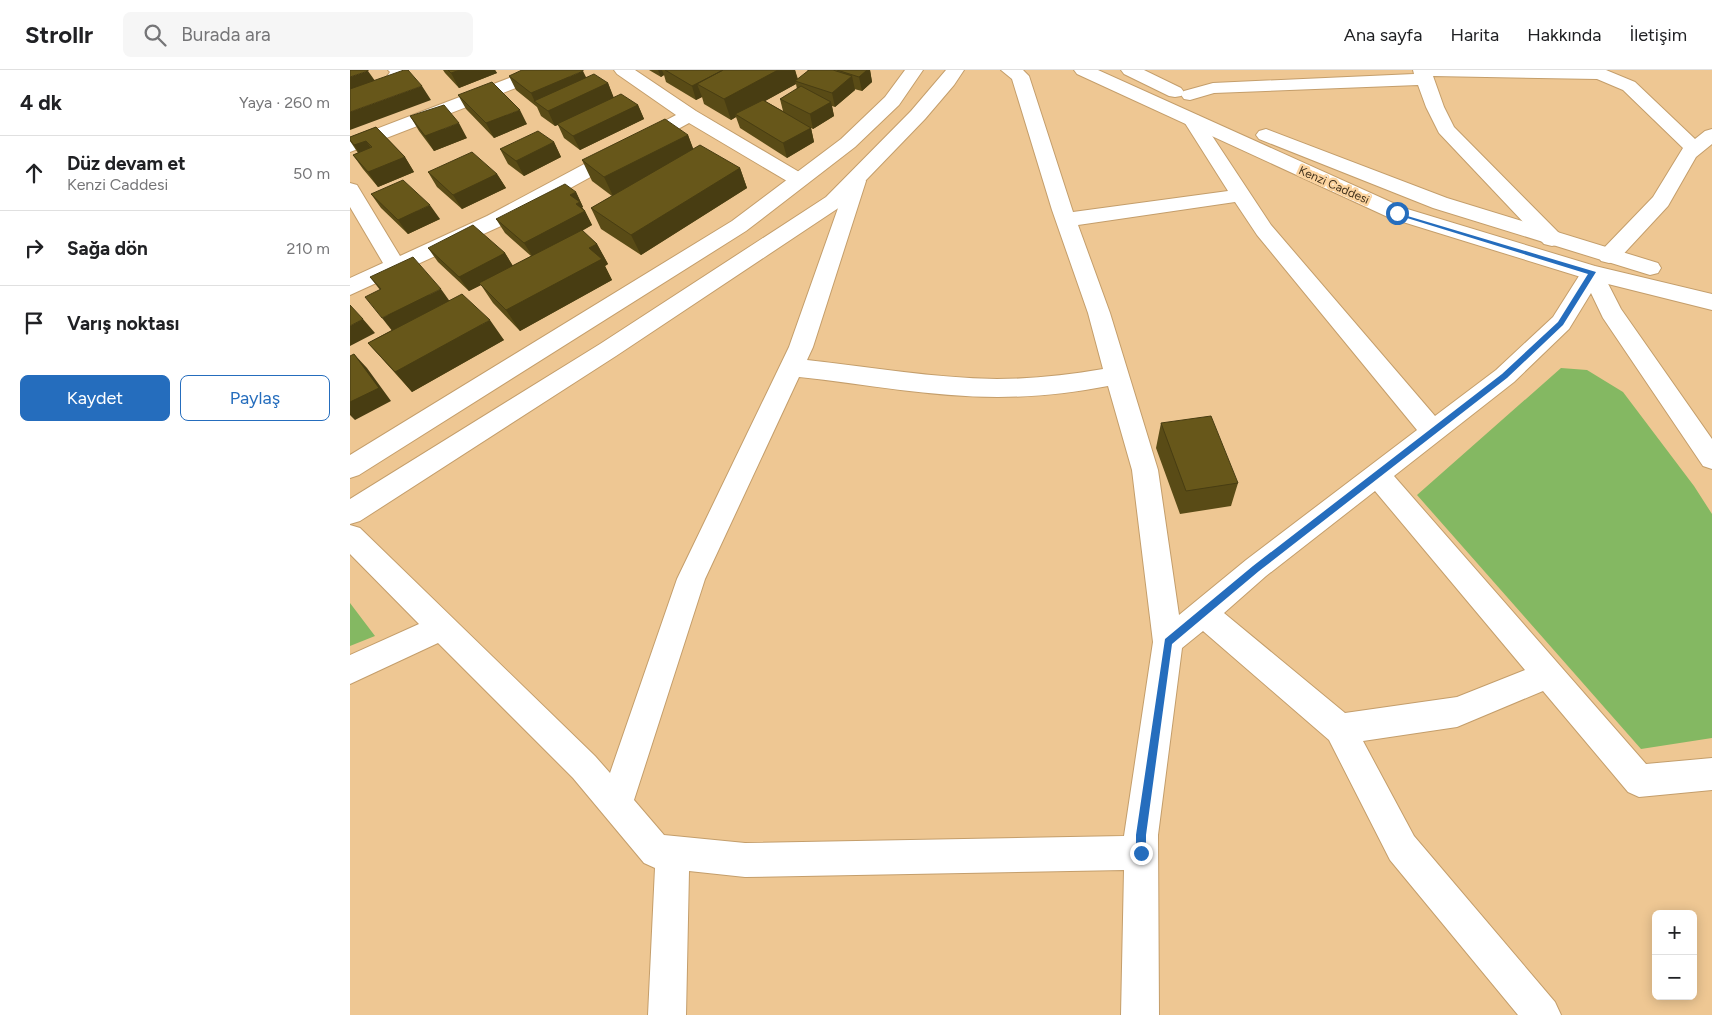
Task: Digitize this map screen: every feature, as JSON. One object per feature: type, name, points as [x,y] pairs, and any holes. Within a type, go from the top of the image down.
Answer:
[{"type":"street","points":[[350,100],[388,86],[396,79],[399,72],[397,70]]},
{"type":"street","points":[[350,146],[546,70]]},
{"type":"street","points":[[623,70],[689,115],[799,180]]},
{"type":"street","points":[[350,468],[739,226],[848,142],[892,100],[913,70]]},
{"type":"street","points":[[350,513],[599,355],[833,202],[856,181],[951,76],[969,70]]},
{"type":"street","name":"Kenzi Caddesi","points":[[1083,70],[1397,213],[1601,264],[1712,285]]},
{"type":"street","name":"Kenzi Caddesi","points":[[1130,70],[1252,130],[1440,203],[1552,239],[1601,264],[1712,302]]},
{"type":"street","points":[[1206,70],[1190,95],[1213,88],[1424,73],[1586,72],[1623,75],[1629,86],[1695,149]]},
{"type":"street","points":[[1018,72],[1066,220],[1099,313],[1145,470],[1168,642],[1141,835],[1140,1015]]},
{"type":"street","points":[[1424,73],[1446,128],[1552,239]]},
{"type":"street","points":[[350,287],[494,221],[689,115]]},
{"type":"street","points":[[1192,120],[1264,230],[1433,431]]},
{"type":"street","points":[[1168,642],[1256,568],[1505,376],[1561,324],[1601,264],[1661,201],[1688,154],[1712,135]]},
{"type":"street","points":[[616,805],[691,579],[800,347],[856,181]]},
{"type":"street","points":[[350,189],[395,266]]},
{"type":"street","points":[[1066,220],[1241,196]]},
{"type":"street","points":[[1601,264],[1611,312],[1712,459]]},
{"type":"street","points":[[791,367],[960,386],[996,388],[1062,384],[1117,375]]},
{"type":"street","points":[[1377,475],[1639,781],[1712,774]]},
{"type":"street","points":[[350,536],[584,767],[656,851],[745,860],[1141,853]]},
{"type":"street","points":[[1203,613],[1340,729],[1402,848],[1542,1015]]},
{"type":"street","points":[[350,670],[442,627]]},
{"type":"street","points":[[1340,729],[1457,712],[1548,675]]},
{"type":"street","points":[[668,1015],[673,852]]},
{"type":"green space","points":[[1561,368],[1587,370],[1623,392],[1694,486],[1712,514],[1712,738],[1641,749],[1417,495]]},
{"type":"green space","points":[[350,603],[375,636],[350,646]]},
{"type":"building","points":[[350,70],[368,70],[368,71],[350,77]]},
{"type":"building","points":[[408,70],[422,86],[350,112],[350,89]]},
{"type":"building","points":[[448,70],[460,70],[451,73]]},
{"type":"building","points":[[522,70],[583,71],[531,93],[509,76]]},
{"type":"building","points":[[665,70],[723,70],[692,86]]},
{"type":"building","points":[[723,70],[778,70],[724,99],[697,84]]},
{"type":"building","points":[[809,70],[833,70],[852,76],[832,93],[795,81]]},
{"type":"building","points":[[837,70],[867,70],[859,77]]},
{"type":"building","points":[[594,74],[608,83],[548,111],[534,101]]},
{"type":"building","points":[[492,82],[520,110],[486,123],[458,95]]},
{"type":"building","points":[[801,86],[831,102],[810,114],[780,99]]},
{"type":"building","points":[[621,94],[638,105],[573,136],[557,124]]},
{"type":"building","points":[[763,100],[811,128],[783,143],[735,114]]},
{"type":"building","points":[[444,105],[459,123],[425,136],[410,116]]},
{"type":"building","points":[[665,119],[688,135],[604,177],[582,160]]},
{"type":"building","points":[[376,127],[405,157],[368,172],[353,155],[372,147],[366,141],[354,145],[350,137]]},
{"type":"building","points":[[538,131],[554,142],[516,161],[500,149]]},
{"type":"building","points":[[700,145],[740,168],[631,235],[591,208]]},
{"type":"building","points":[[472,152],[497,174],[453,195],[428,172]]},
{"type":"building","points":[[403,180],[430,205],[398,220],[371,194]]},
{"type":"building","points":[[565,184],[576,192],[570,195],[580,202],[576,204],[585,211],[524,243],[496,219]]},
{"type":"building","points":[[473,225],[505,253],[459,277],[428,248]]},
{"type":"building","points":[[582,230],[597,244],[589,248],[602,259],[506,310],[479,283]]},
{"type":"building","points":[[413,257],[441,289],[382,318],[365,297],[381,289],[370,277]]},
{"type":"building","points":[[462,294],[490,320],[395,372],[368,343]]},
{"type":"building","points":[[350,305],[363,319],[350,326]]},
{"type":"building","points":[[354,354],[379,388],[350,402],[350,356]]},
{"type":"building","points":[[1211,416],[1238,483],[1186,491],[1161,423]]},
{"type":"route","points":[[1141,853],[1141,835],[1168,642],[1256,568],[1505,376],[1561,324],[1592,272],[1397,213]]}]
